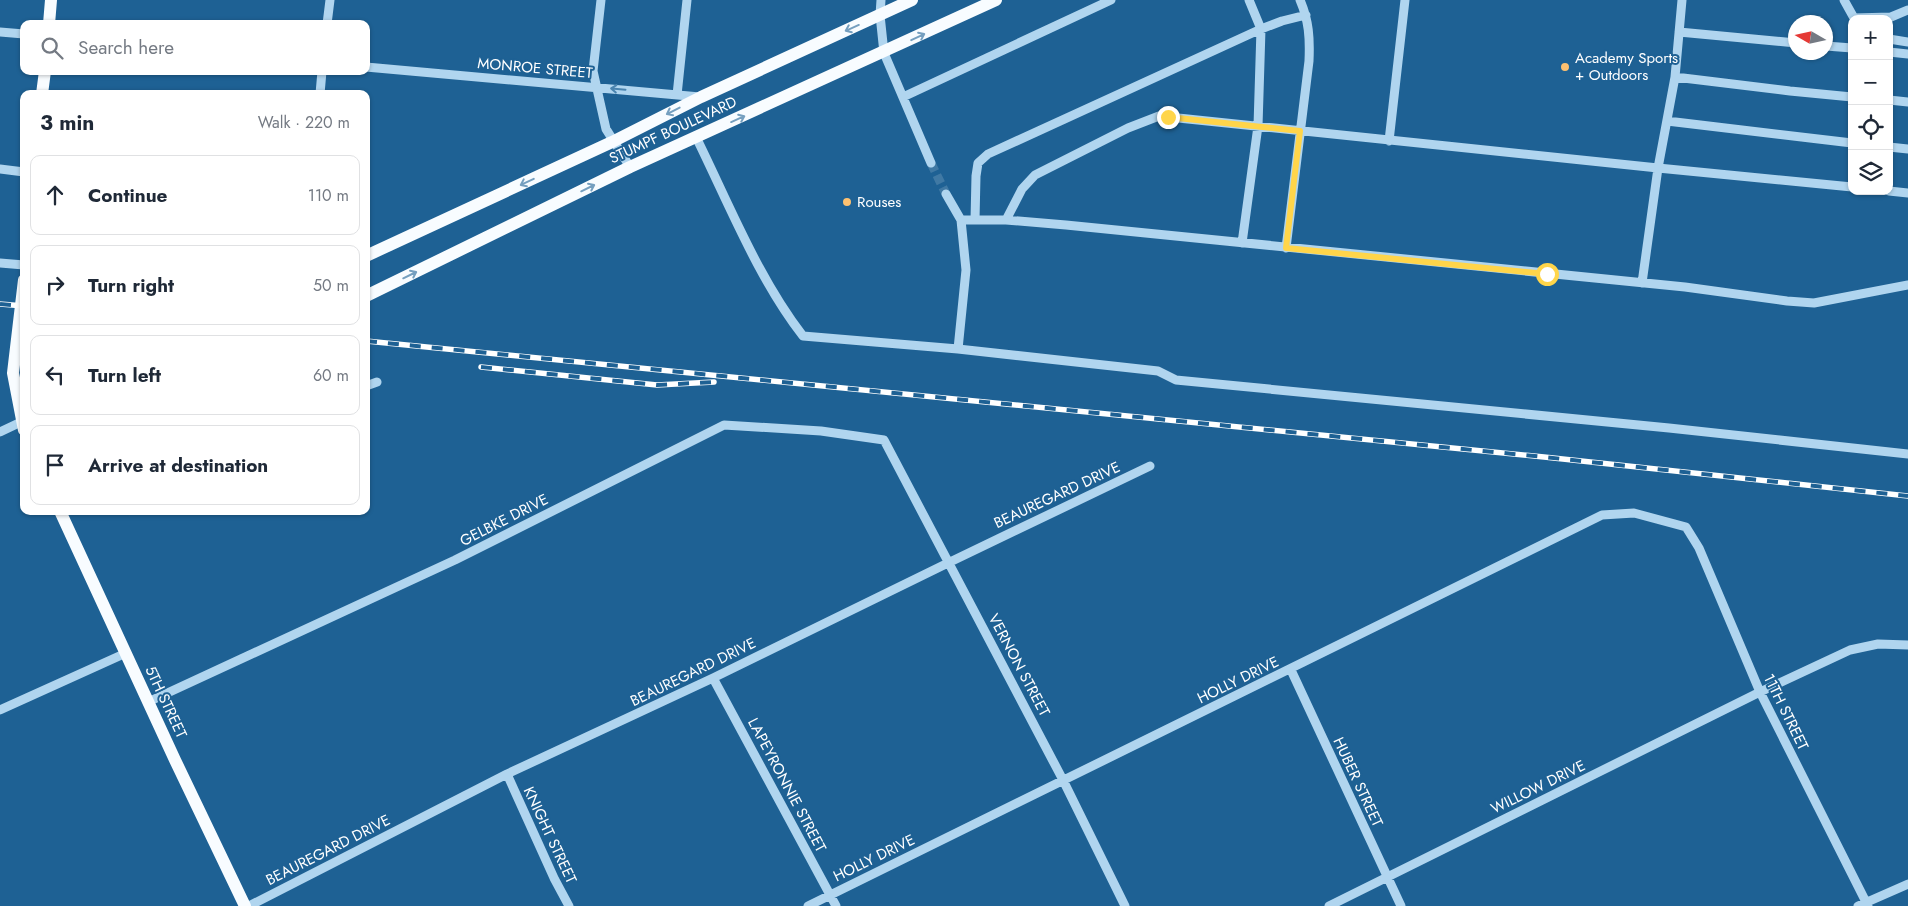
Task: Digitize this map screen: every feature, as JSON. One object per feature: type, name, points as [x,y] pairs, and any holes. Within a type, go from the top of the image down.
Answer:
[{"type":"main road","points":[[49,20],[51,0]]},
{"type":"main road","name":"STUMPF BOULEVARD","points":[[370,254],[612,142],[701,97],[912,0]]},
{"type":"main road","name":"STUMPF BOULEVARD","points":[[370,294],[630,168],[996,0]]},
{"type":"main road","points":[[43,90],[44,75]]},
{"type":"main road","points":[[20,314],[13,373],[20,409]]},
{"type":"main road","name":"5TH STREET","points":[[62,515],[148,702],[247,906]]},
{"type":"street","points":[[328,20],[330,0]]},
{"type":"street","points":[[601,0],[593,71],[606,129],[612,142],[630,168]]},
{"type":"street","points":[[677,95],[687,0]]},
{"type":"street","points":[[881,0],[880,15],[884,52],[931,163]]},
{"type":"street","points":[[903,97],[1111,0]]},
{"type":"street","points":[[1242,244],[1258,126],[1261,29],[1249,0]]},
{"type":"street","points":[[1286,248],[1309,61],[1310,34],[1306,15],[1300,0]]},
{"type":"street","points":[[1389,141],[1405,0]]},
{"type":"street","points":[[1642,283],[1658,168],[1675,76],[1682,0]]},
{"type":"street","points":[[1843,0],[1852,15]]},
{"type":"street","points":[[1893,16],[1908,10]]},
{"type":"street","points":[[975,220],[978,163],[988,154],[1261,29],[1306,15]]},
{"type":"street","points":[[0,32],[20,34]]},
{"type":"street","points":[[1679,32],[1788,42]]},
{"type":"street","points":[[1893,40],[1908,42]]},
{"type":"street","points":[[1833,47],[1848,48]]},
{"type":"street","points":[[1893,52],[1908,54]]},
{"type":"street","name":"MONROE STREET","points":[[370,67],[701,97]]},
{"type":"street","points":[[320,90],[322,75]]},
{"type":"street","points":[[1675,76],[1848,97]]},
{"type":"street","points":[[1893,100],[1908,102]]},
{"type":"street","points":[[1006,220],[1022,189],[1035,175],[1128,128],[1159,116],[1848,187]]},
{"type":"street","points":[[1667,121],[1848,144]]},
{"type":"street","points":[[696,137],[770,287],[784,311],[803,336],[958,349],[1158,371],[1176,380],[1669,428],[1908,454]]},
{"type":"street","points":[[1893,147],[1908,148]]},
{"type":"street","points":[[0,169],[20,172]]},
{"type":"street","points":[[1893,191],[1908,193]]},
{"type":"street","points":[[946,194],[961,220],[966,270],[958,349]]},
{"type":"street","points":[[961,220],[1006,220],[1642,283],[1814,303],[1908,285]]},
{"type":"street","points":[[0,263],[20,265]]},
{"type":"street","points":[[370,385],[377,382]]},
{"type":"street","points":[[0,432],[20,425]]},
{"type":"street","name":"GELBKE DRIVE","points":[[148,702],[455,560],[724,425],[821,432],[884,440]]},
{"type":"street","name":"VERNON STREET","points":[[884,440],[1064,780],[1125,906]]},
{"type":"street","name":"BEAUREGARD DRIVE","points":[[247,906],[507,774],[713,678],[1150,466]]},
{"type":"street","name":"HOLLY DRIVE","points":[[808,906],[1291,670],[1602,515],[1634,513],[1686,527]]},
{"type":"street","name":"11TH STREET","points":[[1686,527],[1699,548],[1760,692],[1864,905]]},
{"type":"street","name":"WILLOW DRIVE","points":[[1329,906],[1760,692],[1850,650],[1878,644],[1908,645]]},
{"type":"street","points":[[0,710],[126,653]]},
{"type":"street","name":"HUBER STREET","points":[[1291,670],[1401,906]]},
{"type":"street","name":"LAPEYRONNIE STREET","points":[[713,678],[836,906]]},
{"type":"street","name":"KNIGHT STREET","points":[[507,774],[554,878],[569,906]]},
{"type":"street","points":[[1864,905],[1908,884]]},
{"type":"tunnel","points":[[931,163],[946,194]]},
{"type":"railway","points":[[0,304],[20,306]]},
{"type":"railway","points":[[370,341],[1544,457],[1908,496]]},
{"type":"railway","points":[[481,367],[657,385],[714,382]]},
{"type":"place","name":"Academy Sports + Outdoors","points":[[1565,67]]},
{"type":"place","name":"Rouses","points":[[847,202]]},
{"type":"route","points":[[1168,117],[1300,131],[1286,248],[1547,274]]}]
